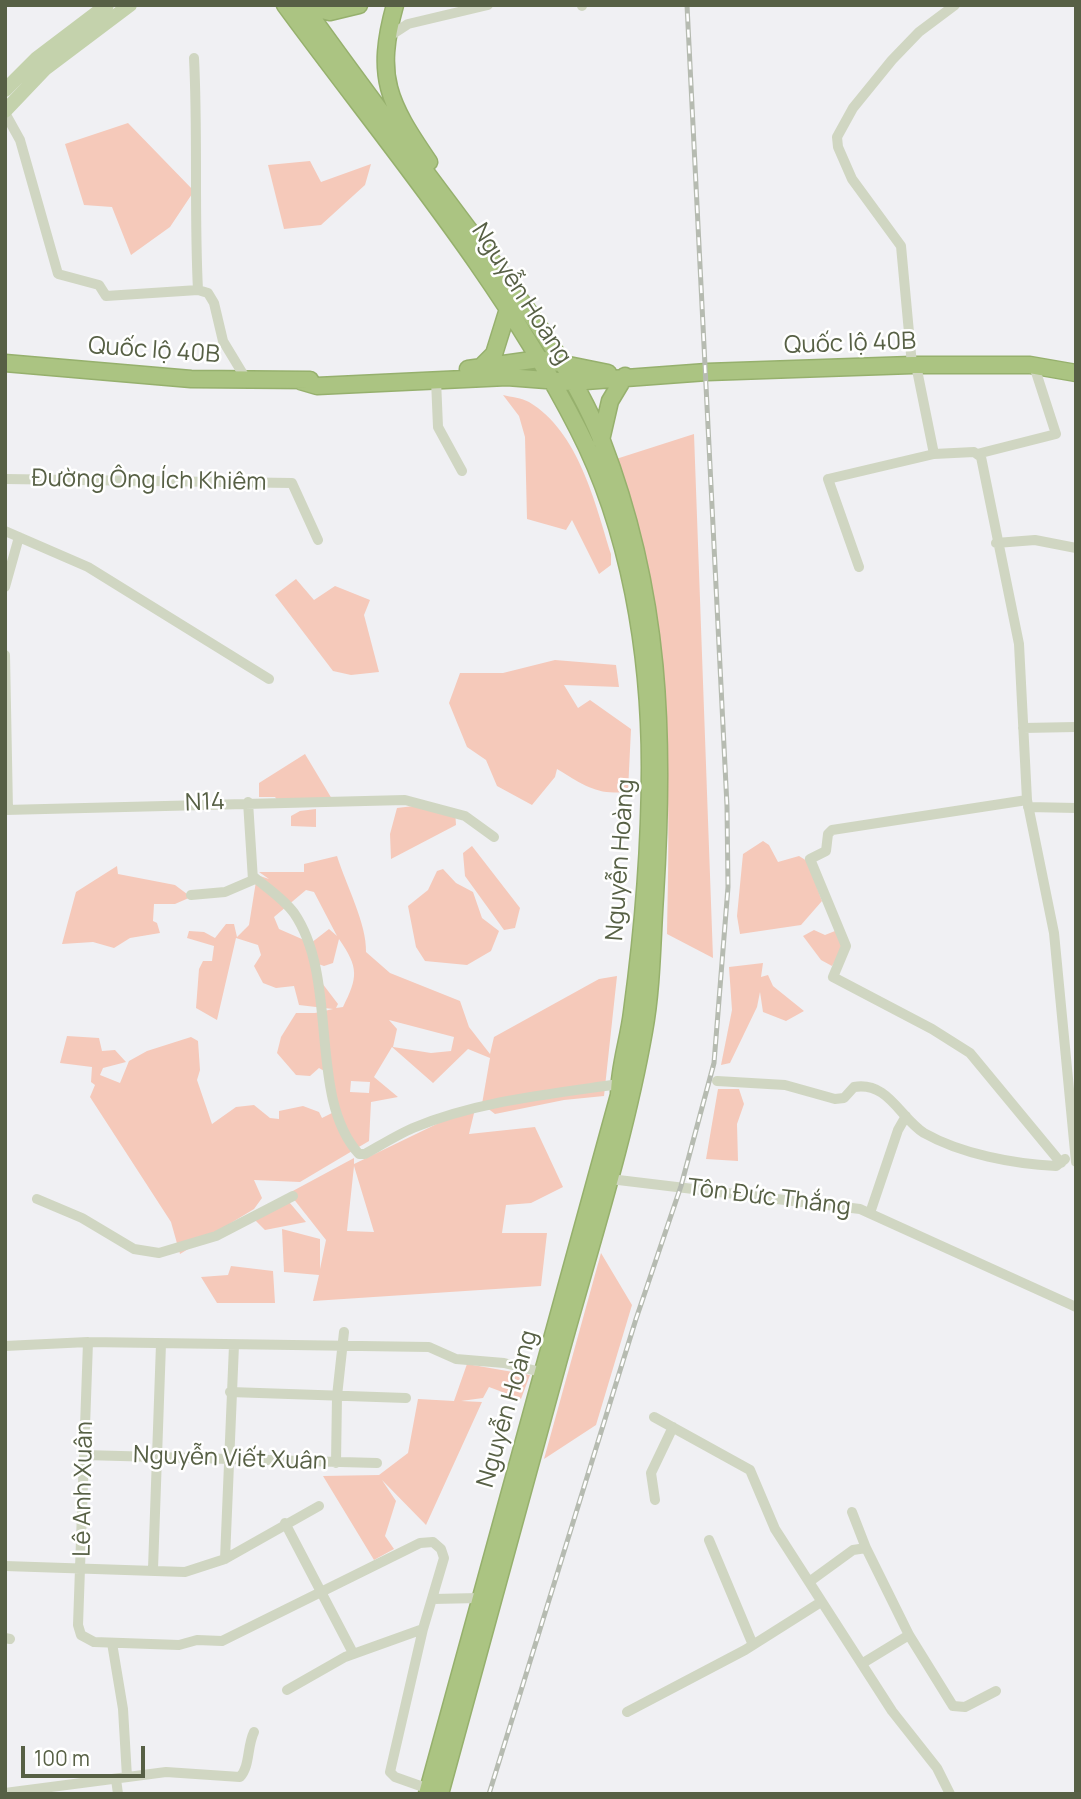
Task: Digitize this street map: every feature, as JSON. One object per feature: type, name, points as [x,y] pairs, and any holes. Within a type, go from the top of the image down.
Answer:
[{"type":"highway","name":"Nguyễn Hoàng","points":[[285,5],[508,309],[580,430],[610,509],[632,588],[646,693],[650,767],[645,882],[632,1013],[615,1107],[480,1598],[432,1792]]},
{"type":"highway","name":"Nguyễn Hoàng","points":[[303,5],[522,302],[572,382],[601,440],[643,578],[656,651],[661,724],[660,812],[645,1025],[610,1179],[432,1792]]},
{"type":"highway","points":[[303,5],[330,12],[359,5]]},
{"type":"highway","points":[[395,5],[385,39],[384,75],[399,115],[460,207],[483,250]]},
{"type":"highway","points":[[480,368],[494,354],[508,309]]},
{"type":"highway","name":"Quốc lộ 40B","points":[[5,363],[191,379],[300,381],[480,368],[539,359],[625,376]]},
{"type":"highway","name":"Quốc lộ 40B","points":[[300,381],[330,386],[507,377],[572,382],[625,376],[914,365],[1034,366],[1076,373]]},
{"type":"highway","points":[[601,440],[610,401],[625,376]]},
{"type":"main road","points":[[5,90],[37,58],[107,5]]},
{"type":"main road","points":[[5,112],[45,69],[130,5]]},
{"type":"street","points":[[385,39],[408,24],[488,5]]},
{"type":"street","points":[[934,454],[914,365],[901,246],[852,179],[838,147],[837,137],[853,107],[892,60],[916,35],[955,5]]},
{"type":"street","points":[[194,58],[199,162],[196,237],[198,290]]},
{"type":"street","points":[[5,112],[20,140],[43,229],[60,275],[99,285],[106,296],[198,290],[211,297],[223,341],[246,379]]},
{"type":"street","points":[[859,567],[828,479],[934,454],[977,454],[1056,434],[1034,366]]},
{"type":"street","points":[[436,380],[438,427],[462,471]]},
{"type":"street","points":[[717,1081],[785,1085],[835,1099],[845,1098],[854,1087],[864,1087],[888,1096],[918,1129],[936,1139],[1002,1161],[1056,1166],[1074,1158],[1075,1136],[1054,933],[1028,803],[1019,644],[996,543],[991,497],[981,457],[977,454]]},
{"type":"street","name":"Đường Ông Ích Khiêm","points":[[5,479],[292,483],[318,540]]},
{"type":"street","points":[[5,531],[88,567],[269,679]]},
{"type":"street","points":[[5,587],[19,537]]},
{"type":"street","points":[[996,543],[1035,540],[1076,548]]},
{"type":"street","points":[[5,655],[7,810]]},
{"type":"street","points":[[1023,728],[1076,727]]},
{"type":"street","name":"N14","points":[[7,810],[405,800],[465,816],[494,837]]},
{"type":"street","points":[[248,802],[254,877],[289,907],[312,949],[335,1106],[359,1154],[365,1154],[418,1126],[463,1112],[515,1099],[619,1084]]},
{"type":"street","points":[[1060,1163],[970,1053],[932,1029],[833,978],[846,946],[810,859],[826,850],[828,834],[832,830],[1028,803],[1076,808]]},
{"type":"street","points":[[191,895],[225,892],[247,884],[254,877]]},
{"type":"street","points":[[870,1213],[898,1130],[906,1116]]},
{"type":"street","name":"Tôn Đức Thắng","points":[[610,1179],[815,1202],[870,1213],[1076,1307]]},
{"type":"street","points":[[37,1199],[82,1218],[134,1249],[159,1253],[216,1236],[293,1196]]},
{"type":"street","points":[[336,1462],[337,1396],[344,1332]]},
{"type":"street","points":[[5,1346],[89,1342],[429,1347],[456,1359],[504,1363],[541,1372]]},
{"type":"street","name":"Lê Anh Xuân","points":[[89,1342],[78,1625],[81,1635],[93,1642],[112,1643]]},
{"type":"street","points":[[153,1569],[161,1344]]},
{"type":"street","points":[[225,1559],[227,1460],[234,1345]]},
{"type":"street","points":[[230,1392],[406,1398]]},
{"type":"street","points":[[654,1417],[750,1470],[770,1520],[808,1582],[892,1711],[937,1768],[950,1794]]},
{"type":"street","points":[[655,1500],[651,1474],[673,1427]]},
{"type":"street","name":"Nguyễn Viết Xuân","points":[[84,1455],[377,1463]]},
{"type":"street","points":[[5,1566],[185,1572],[225,1559],[319,1506]]},
{"type":"street","points":[[852,1511],[866,1548],[909,1635],[956,1709],[996,1691]]},
{"type":"street","points":[[285,1523],[353,1653]]},
{"type":"street","points":[[709,1540],[753,1645]]},
{"type":"street","points":[[118,1794],[122,1778],[122,1709],[112,1643],[179,1645],[197,1640],[222,1641],[428,1541],[438,1544],[443,1553],[390,1772],[395,1777],[432,1792]]},
{"type":"street","points":[[808,1582],[853,1550],[866,1548]]},
{"type":"street","points":[[433,1599],[480,1598]]},
{"type":"street","points":[[627,1712],[753,1645],[821,1602]]},
{"type":"street","points":[[287,1690],[353,1653],[423,1629]]},
{"type":"street","points":[[863,1663],[909,1635]]},
{"type":"street","points":[[5,1793],[178,1772],[240,1777],[244,1773],[254,1732]]},
{"type":"shaded area","points":[[128,123],[194,191],[170,227],[131,255],[112,207],[84,205],[65,144]]},
{"type":"shaded area","points":[[310,161],[321,182],[371,164],[365,185],[321,225],[284,229],[268,165]]},
{"type":"shaded area","points":[[503,395],[529,402],[546,415],[561,431],[573,450],[591,491],[611,554],[611,565],[599,574],[572,520],[566,530],[527,519],[525,437],[519,416]]},
{"type":"shaded area","points":[[694,434],[713,958],[667,934],[667,750],[661,658],[648,566],[616,459]]},
{"type":"shaded area","points":[[296,579],[314,600],[335,586],[370,600],[364,615],[379,672],[351,675],[333,671],[275,595]]},
{"type":"shaded area","points":[[555,660],[616,665],[619,687],[564,685],[578,708],[590,700],[631,729],[628,791],[599,791],[557,769],[555,777],[532,805],[497,786],[486,760],[467,747],[449,703],[460,673],[503,673]]},
{"type":"shaded area","points":[[305,754],[332,799],[278,801],[275,797],[259,797],[259,783]]},
{"type":"shaded area","points":[[422,805],[455,810],[456,825],[391,859],[390,834],[397,808]]},
{"type":"shaded area","points":[[316,809],[316,827],[291,826],[291,816],[300,811]]},
{"type":"shaded area","points":[[763,841],[769,845],[778,862],[799,856],[807,861],[822,901],[801,925],[740,934],[737,916],[743,854]]},
{"type":"shaded area","points":[[472,846],[520,908],[515,928],[504,930],[465,876],[463,853]]},
{"type":"shaded area","points":[[337,856],[360,917],[366,952],[390,973],[460,1001],[469,1027],[490,1054],[494,1037],[599,979],[617,976],[604,1096],[564,1100],[495,1114],[482,1104],[490,1058],[468,1049],[433,1083],[392,1047],[374,1077],[398,1097],[371,1102],[369,1141],[300,1182],[254,1180],[262,1198],[254,1209],[180,1254],[171,1222],[90,1097],[95,1085],[91,1082],[92,1067],[60,1063],[67,1036],[99,1038],[102,1051],[115,1050],[126,1062],[103,1068],[100,1075],[120,1083],[129,1061],[147,1051],[191,1037],[198,1041],[200,1070],[197,1080],[212,1124],[236,1107],[254,1105],[270,1118],[279,1119],[279,1111],[303,1106],[319,1112],[322,1118],[332,1113],[333,1076],[319,1068],[310,1076],[296,1075],[277,1053],[281,1037],[296,1013],[333,1009],[299,1005],[294,986],[276,988],[263,983],[254,966],[261,955],[258,945],[236,938],[217,1020],[196,1008],[199,969],[203,961],[212,961],[214,946],[187,938],[189,931],[204,932],[215,938],[226,924],[234,924],[237,937],[249,925],[257,875],[269,879],[259,872],[304,872],[304,864]],"holes":[[[306,890],[314,892],[337,936],[329,929],[311,943],[279,929],[274,917]],[[339,939],[350,958],[354,973],[352,988],[343,1007],[336,1008],[338,1004],[322,983],[318,964],[324,966],[333,963]],[[389,1020],[454,1037],[451,1051],[431,1053],[393,1047],[397,1029]],[[351,1081],[370,1082],[369,1093],[350,1092]]]},
{"type":"shaded area","points":[[117,866],[118,874],[175,885],[191,897],[175,904],[154,904],[153,921],[157,923],[160,933],[130,938],[114,948],[93,942],[62,944],[76,892]]},
{"type":"shaded area","points":[[443,869],[456,883],[473,892],[482,918],[499,931],[491,951],[467,965],[425,961],[416,947],[408,906],[428,890],[437,871]]},
{"type":"shaded area","points":[[814,930],[825,935],[835,931],[846,942],[832,966],[821,960],[803,936]]},
{"type":"shaded area","points":[[763,963],[761,977],[768,975],[773,986],[804,1011],[786,1021],[763,1012],[760,992],[757,1007],[730,1063],[721,1065],[732,1010],[729,967]]},
{"type":"shaded area","points":[[718,1089],[739,1089],[744,1104],[737,1124],[738,1161],[706,1159]]},
{"type":"shaded area","points":[[476,1105],[469,1134],[535,1127],[563,1187],[531,1203],[506,1205],[502,1233],[547,1233],[541,1286],[313,1301],[319,1275],[284,1272],[282,1229],[320,1239],[320,1269],[326,1240],[289,1193],[354,1158],[354,1164]],"holes":[[[354,1166],[374,1232],[347,1231]]]},
{"type":"shaded area","points":[[284,1196],[306,1222],[265,1230],[255,1220]]},
{"type":"shaded area","points":[[601,1253],[632,1305],[596,1425],[544,1459]]},
{"type":"shaded area","points":[[231,1266],[273,1271],[275,1303],[217,1303],[201,1277],[228,1275]]},
{"type":"shaded area","points":[[467,1364],[530,1375],[521,1399],[489,1387],[483,1398],[461,1401],[482,1402],[426,1525],[382,1480],[396,1501],[385,1536],[394,1549],[374,1560],[323,1476],[379,1475],[408,1453],[418,1399],[454,1401]]},
{"type":"railway","points":[[489,1794],[636,1319],[681,1186],[714,1063],[728,887],[727,806],[687,5]]}]
